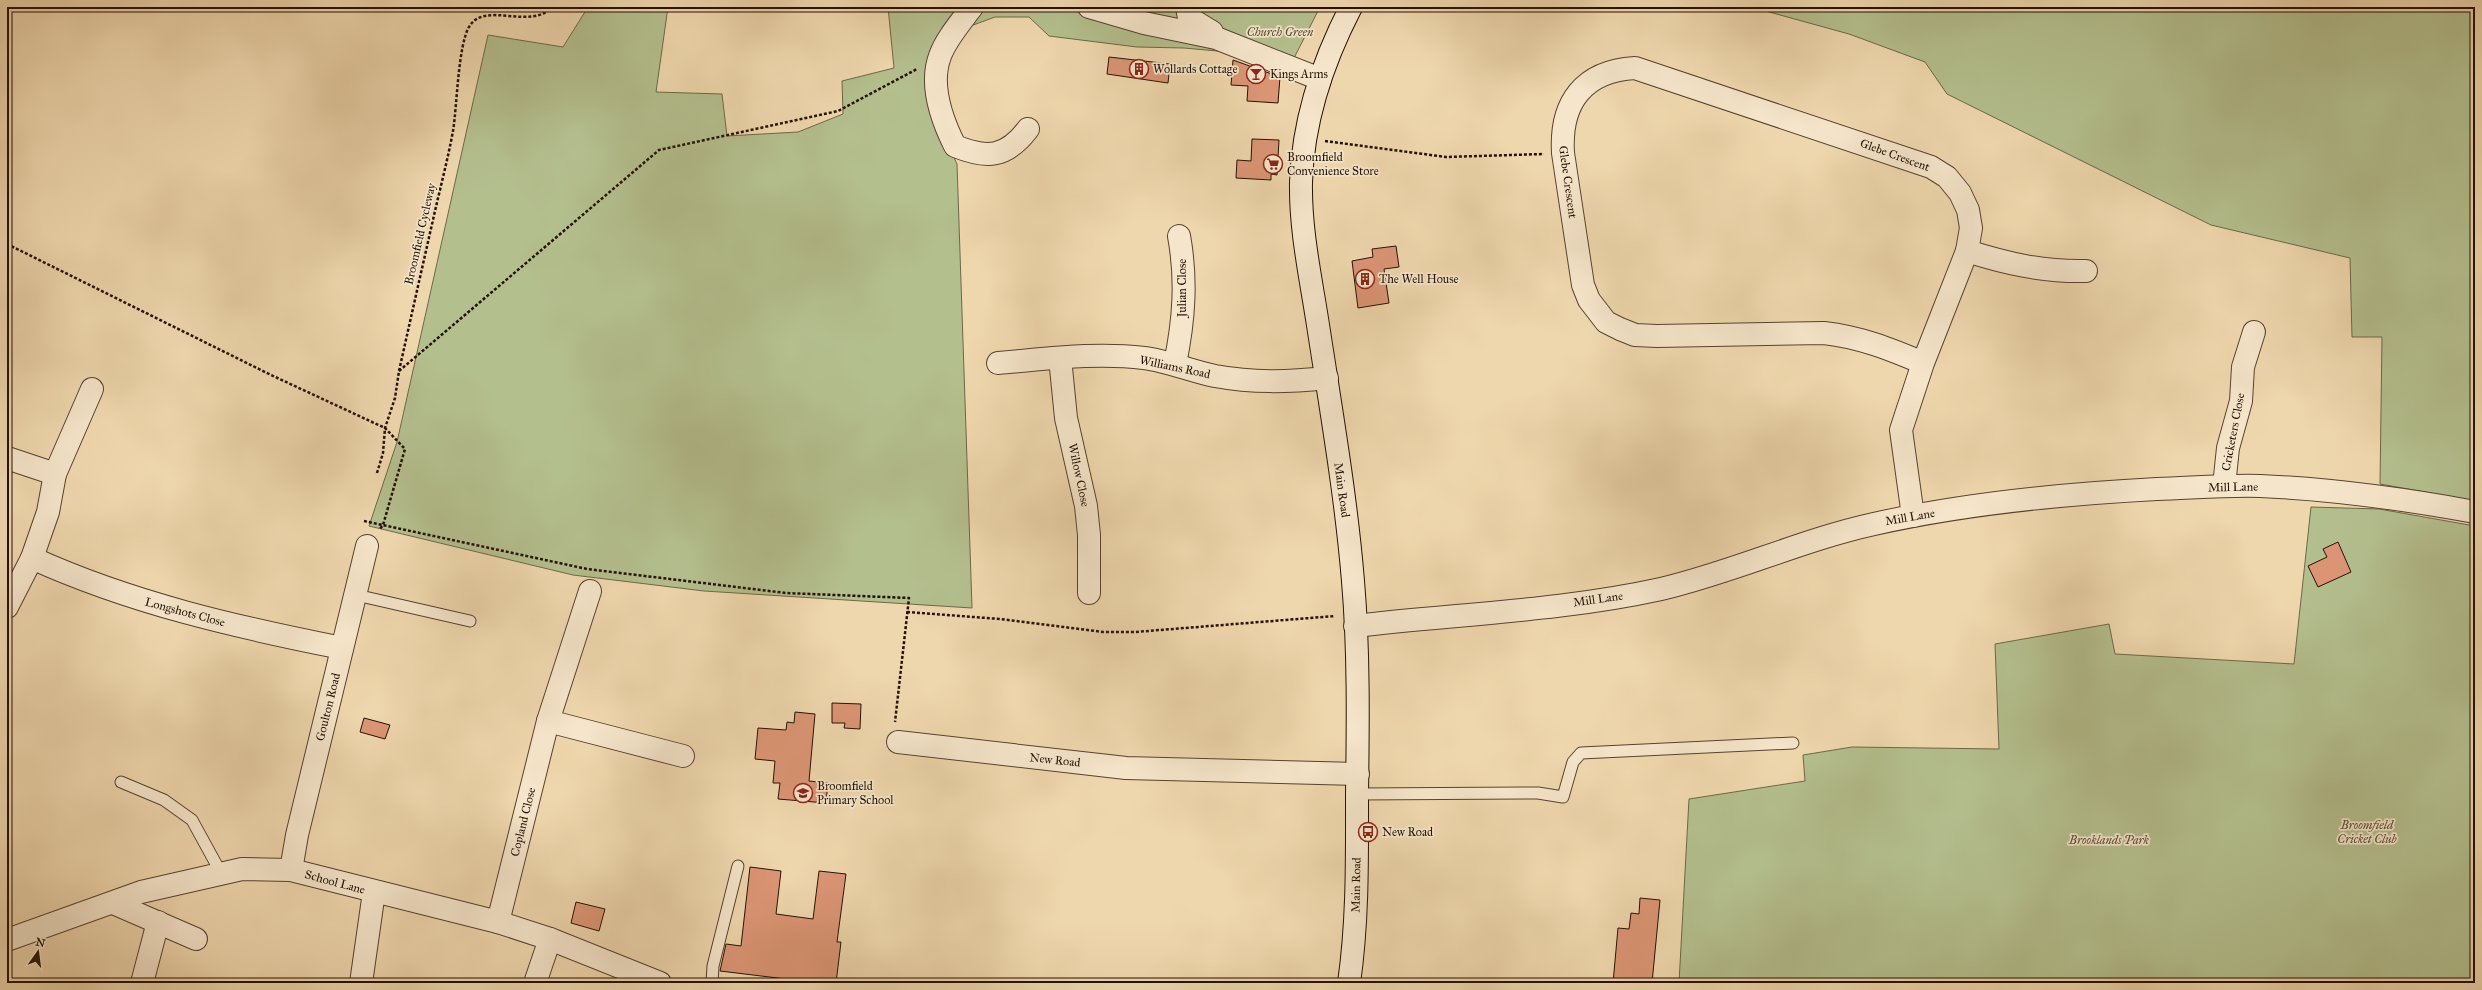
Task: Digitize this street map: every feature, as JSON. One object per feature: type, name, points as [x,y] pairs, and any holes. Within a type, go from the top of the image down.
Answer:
[{"type":"street","points":[[972,7],[944,47],[939,58],[936,73],[940,112],[955,146],[974,153],[998,154],[1018,143],[1028,129]]},
{"type":"street","points":[[1089,7],[1238,45]]},
{"type":"street","points":[[1187,7],[1189,18],[1238,45],[1320,79]]},
{"type":"street","name":"Main Road","points":[[1350,983],[1356,901],[1357,784],[1348,621],[1346,519],[1302,208],[1301,184],[1306,138],[1320,79],[1336,37],[1351,7]]},
{"type":"street","name":"Glebe Crescent","points":[[1914,516],[1901,430],[1923,363],[1967,251],[1971,228],[1968,210],[1960,193],[1947,177],[1931,167],[1635,68],[1618,69],[1601,75],[1586,85],[1574,97],[1565,115],[1562,135],[1563,153],[1583,286],[1596,312],[1606,322],[1635,334],[1657,336],[1824,333],[1847,335],[1870,342],[1923,363]]},
{"type":"street","name":"Julian Close","points":[[1175,364],[1183,325],[1185,296],[1184,262],[1180,236]]},
{"type":"street","points":[[1967,251],[2026,268],[2056,272],[2086,271]]},
{"type":"street","name":"Cricketers Close","points":[[2224,486],[2228,448],[2241,401],[2243,367],[2254,332]]},
{"type":"street","name":"Williams Road","points":[[998,363],[1104,355],[1144,358],[1175,364],[1213,375],[1251,381],[1285,382],[1326,378]]},
{"type":"street","name":"Willow Close","points":[[1060,358],[1066,418],[1086,513],[1089,535],[1089,593]]},
{"type":"street","points":[[7,607],[32,558],[48,512],[55,474],[92,389]]},
{"type":"street","points":[[7,458],[55,474]]},
{"type":"street","name":"Mill Lane","points":[[1348,621],[1533,608],[1661,589],[1718,573],[1832,534],[1914,516],[2027,499],[2095,492],[2224,486],[2303,489],[2381,497],[2475,512]]},
{"type":"street","name":"Goulton Road","points":[[291,870],[297,835],[368,546]]},
{"type":"street","name":"Longshots Close","points":[[32,558],[123,595],[247,629],[342,648]]},
{"type":"street","name":"Copland Close","points":[[498,922],[548,721],[590,591]]},
{"type":"street","points":[[548,721],[683,756]]},
{"type":"street","name":"New Road","points":[[898,742],[1126,768],[1357,784]]},
{"type":"street","name":"School Lane","points":[[7,940],[141,892],[242,869],[291,870],[498,922],[550,939],[660,983]]},
{"type":"street","points":[[361,983],[374,892]]},
{"type":"street","points":[[113,903],[196,939]]},
{"type":"street","points":[[142,983],[158,922]]},
{"type":"street","points":[[535,983],[550,939]]},
{"type":"lane","points":[[356,595],[470,621]]},
{"type":"lane","points":[[1357,784],[1538,793],[1563,797],[1573,762],[1581,753],[1793,743]]},
{"type":"lane","points":[[121,782],[164,800],[192,820],[221,873]]},
{"type":"lane","points":[[712,983],[713,966],[738,866]]},
{"type":"path","name":"Broomfield Cycleway","points":[[377,473],[383,453],[385,428],[395,398],[399,370],[453,132],[464,46],[469,26],[483,16],[500,14],[528,18],[548,12],[552,7]]},
{"type":"path","points":[[399,370],[659,150],[838,111],[939,58]]},
{"type":"path","points":[[1306,138],[1446,157],[1563,153]]},
{"type":"path","points":[[7,244],[264,372],[385,428],[405,449],[383,525]]},
{"type":"path","points":[[364,521],[587,569],[786,593],[909,598],[893,732],[898,742]]},
{"type":"path","points":[[907,612],[1000,619],[1103,632],[1348,621]]},
{"type":"green space","name":"Church Green","points":[[588,7],[668,7],[656,92],[722,94],[727,136],[798,132],[843,114],[842,81],[894,68],[888,7],[1320,7],[1294,58],[1184,48],[1137,47],[1049,36],[1029,17],[995,17],[943,36],[937,120],[957,164],[972,608],[704,591],[573,575],[369,526],[397,442],[488,35],[563,47]]},
{"type":"green space","points":[[1751,7],[2475,7],[2475,501],[2380,484],[2382,337],[2352,337],[2350,258],[2211,225],[1947,94],[1925,62],[1849,34]]},
{"type":"green space","name":"Brooklands Park","points":[[2311,507],[2379,509],[2475,526],[2475,983],[1679,983],[1689,799],[1805,781],[1803,755],[1852,747],[1999,749],[1995,644],[2109,624],[2115,654],[2294,664]]},
{"type":"building","name":"Wollards Cottage","points":[[1109,57],[1170,64],[1168,83],[1107,74]]},
{"type":"building","name":"Kings Arms","points":[[1233,60],[1280,77],[1278,103],[1247,101],[1248,86],[1231,85]]},
{"type":"building","points":[[1252,139],[1279,140],[1277,175],[1271,174],[1271,180],[1236,178],[1237,160],[1251,161]]},
{"type":"building","name":"The Well House","points":[[1396,246],[1399,267],[1384,269],[1389,303],[1358,308],[1352,261],[1373,257],[1372,249]]},
{"type":"building","points":[[2338,542],[2351,572],[2318,587],[2308,566],[2327,557],[2323,549]]},
{"type":"building","points":[[832,703],[861,704],[860,729],[844,728],[845,723],[832,723]]},
{"type":"building","points":[[795,712],[815,714],[809,781],[828,783],[826,803],[778,799],[780,783],[773,783],[775,761],[755,759],[758,728],[786,730],[787,722],[794,723]]},
{"type":"building","points":[[364,718],[390,725],[385,739],[360,732]]},
{"type":"building","points":[[750,867],[781,871],[776,914],[813,919],[819,871],[846,874],[837,942],[841,942],[836,983],[819,983],[720,971],[726,944],[741,946]]},
{"type":"building","points":[[1640,898],[1660,900],[1652,983],[1613,983],[1618,928],[1629,929],[1631,913],[1639,914]]},
{"type":"building","points":[[576,902],[605,909],[599,931],[571,923]]},
{"type":"place","name":"Wollards Cottage","points":[[1139,69]]},
{"type":"place","name":"Kings Arms","points":[[1256,74]]},
{"type":"place","name":"Broomfield Convenience Store","points":[[1273,164]]},
{"type":"place","name":"The Well House","points":[[1365,279]]},
{"type":"place","name":"Broomfield Primary School","points":[[803,793]]},
{"type":"place","name":"New Road","points":[[1368,832]]},
{"type":"park label","name":"Broomfield Cricket Club","points":[[2367,832]]}]
